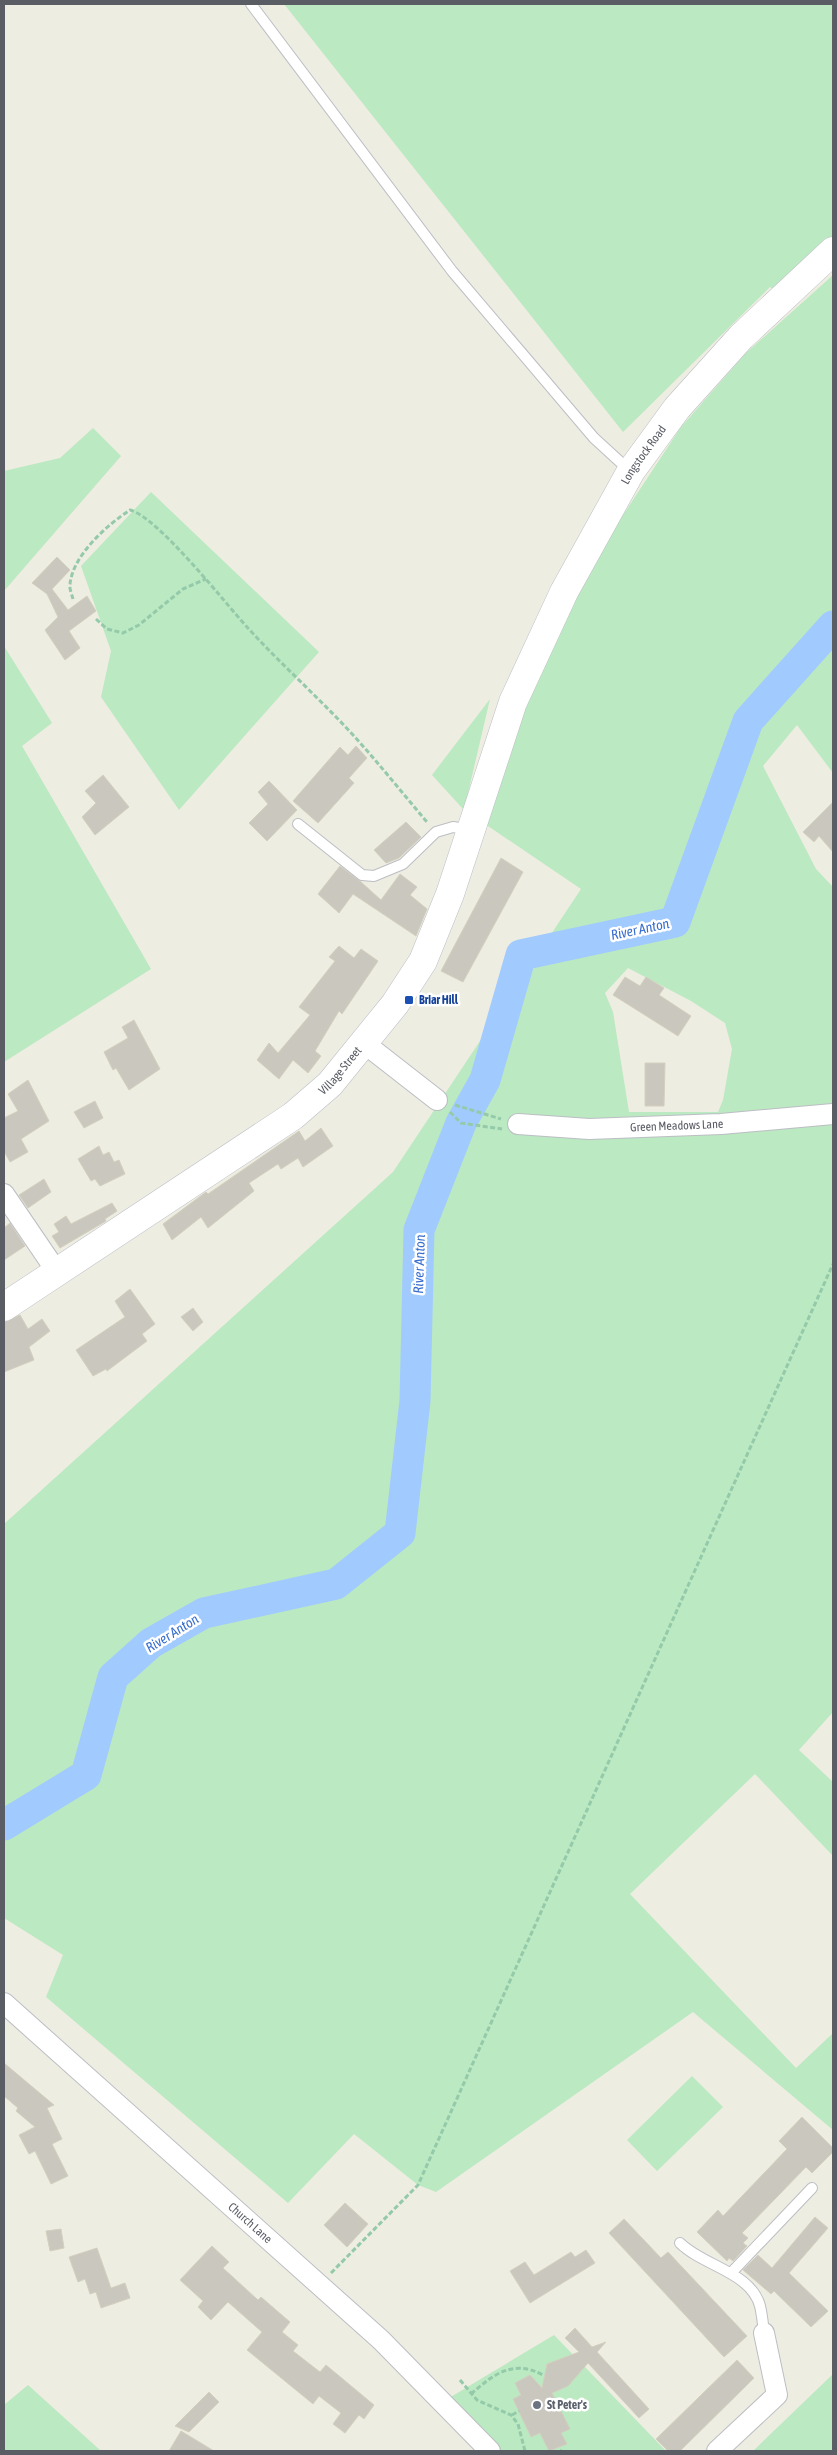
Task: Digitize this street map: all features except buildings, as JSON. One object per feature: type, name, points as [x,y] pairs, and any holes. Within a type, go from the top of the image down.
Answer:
[{"type":"street","name":"Longstock Road","points":[[513,702],[564,592],[631,471],[677,408],[741,337],[833,252]]},
{"type":"street","name":"Village Street","points":[[4,1307],[293,1116],[330,1084],[395,1004],[423,961],[450,894],[513,702]]},
{"type":"street","points":[[364,1043],[437,1100]]},
{"type":"street","name":"Green Meadows Lane","points":[[523,1124],[618,1128],[721,1124],[833,1114]]},
{"type":"street","points":[[4,1194],[57,1272]]},
{"type":"street","name":"Church Lane","points":[[4,2003],[381,2340],[490,2451]]},
{"type":"street","points":[[717,2451],[777,2395],[764,2333]]},
{"type":"lane","points":[[251,4],[452,270],[594,438],[631,471]]},
{"type":"lane","points":[[298,824],[362,875],[374,876],[404,864],[436,832],[453,827],[472,830]]},
{"type":"lane","points":[[731,2274],[812,2188]]},
{"type":"lane","points":[[680,2243],[690,2253],[731,2274],[750,2287],[760,2304],[764,2333]]},
{"type":"path","points":[[73,599],[70,585],[78,562],[93,542],[130,510],[136,511],[159,531],[206,579],[259,640],[338,719],[436,832]]},
{"type":"path","points":[[96,618],[107,629],[123,633],[139,625],[183,589],[206,579]]},
{"type":"path","points":[[437,1100],[461,1123],[514,1131],[523,1124]]},
{"type":"path","points":[[437,1100],[523,1124]]},
{"type":"path","points":[[319,2284],[418,2185],[833,1264]]},
{"type":"path","points":[[470,2394],[497,2374],[508,2369],[526,2368],[543,2376]]},
{"type":"path","points":[[460,2380],[477,2400],[512,2415],[518,2424],[525,2451]]},
{"type":"path","points":[[512,2415],[519,2411]]},
{"type":"green space","points":[[284,4],[833,4],[833,241],[777,292],[770,287],[623,432]]},
{"type":"green space","points":[[833,275],[833,773],[797,725],[763,766],[816,869],[833,887],[833,1712],[799,1750],[833,1782],[833,1856],[755,1774],[630,1894],[796,2068],[833,2033],[833,2130],[693,2012],[436,2192],[418,2185],[354,2134],[288,2203],[46,1997],[63,1955],[4,1918],[4,1524],[393,1172],[581,889],[485,824],[489,797],[557,622],[598,553],[681,427],[746,353]],"holes":[[[628,968],[691,1001],[725,1023],[732,1049],[723,1100],[718,1112],[629,1112],[613,1012],[605,993]]]},
{"type":"green space","points":[[93,428],[121,456],[4,591],[4,471],[60,458]]},
{"type":"green space","points":[[151,492],[319,652],[179,810],[101,697],[111,651],[81,566]]},
{"type":"green space","points":[[4,646],[52,723],[22,746],[151,969],[4,1062]]},
{"type":"green space","points":[[490,699],[464,810],[432,775]]},
{"type":"green space","points":[[692,2076],[723,2107],[657,2171],[627,2140]]},
{"type":"green space","points":[[554,2335],[666,2451],[501,2451],[449,2398]]},
{"type":"green space","points":[[833,2374],[833,2451],[753,2451]]},
{"type":"green space","points":[[28,2385],[101,2451],[4,2451],[4,2405]]},
{"type":"waterway","name":"River Anton","points":[[748,721],[833,622]]},
{"type":"waterway","name":"River Anton","points":[[4,1825],[86,1775],[113,1677],[151,1643],[204,1613],[336,1584],[400,1533],[415,1401],[419,1230],[461,1123],[485,1080],[521,955],[675,922],[748,721],[833,626]]},
{"type":"place","name":"Briar Hill","points":[[409,1000]]},
{"type":"place","name":"St Peter's","points":[[537,2405]]}]
